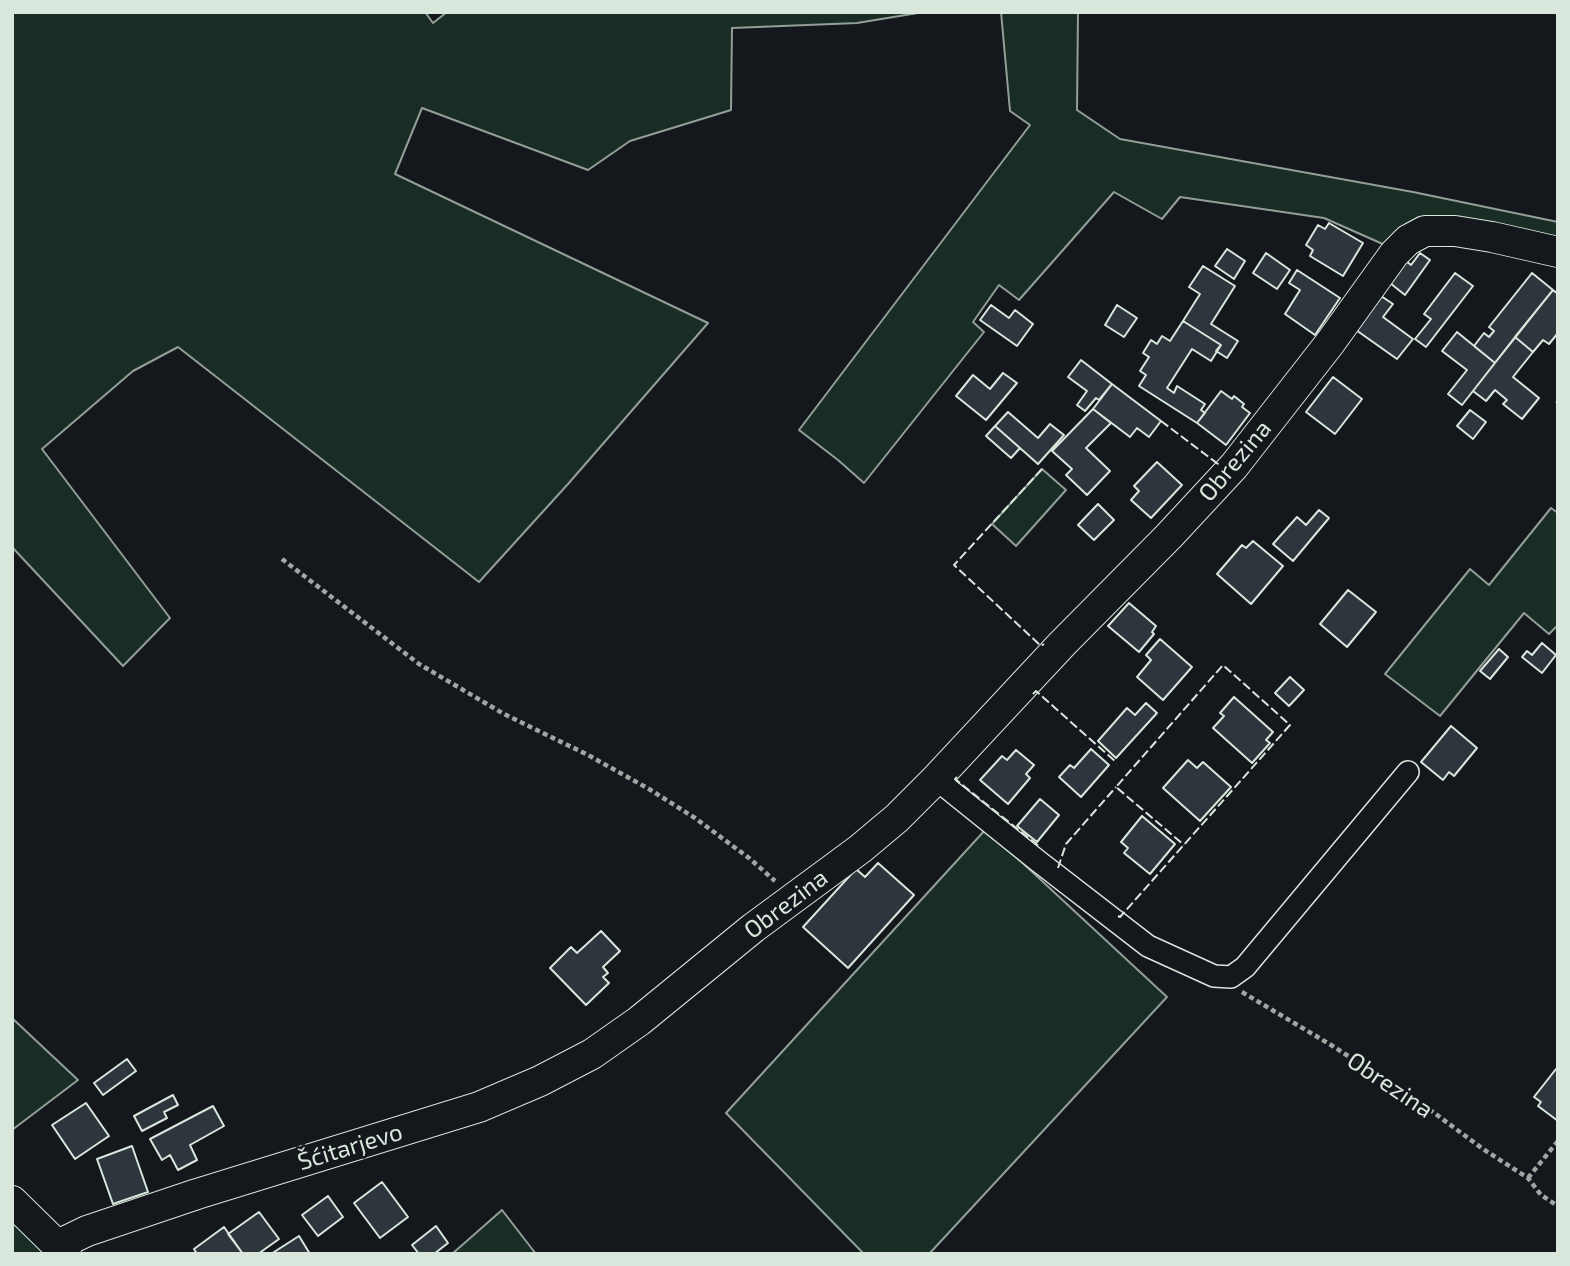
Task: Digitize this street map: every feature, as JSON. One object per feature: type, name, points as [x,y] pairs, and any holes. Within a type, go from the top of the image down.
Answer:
[{"type":"street","name":"Obrezina","points":[[631,1026],[753,929],[860,849],[897,818],[936,779],[1234,466],[1330,343],[1394,254],[1408,240],[1425,231],[1455,231],[1558,252]]},
{"type":"street","points":[[936,779],[1148,946],[1214,976],[1231,977],[1245,967],[1408,772]]},
{"type":"street","name":"Šćitarjevo","points":[[12,1201],[62,1250],[87,1231],[197,1194],[479,1107],[540,1081],[592,1054],[631,1026]]},
{"type":"path","points":[[282,559],[419,664],[504,714],[588,755],[649,789],[695,818],[749,858],[795,898]]},
{"type":"path","name":"Obrezina","points":[[1214,976],[1414,1098],[1483,1149],[1528,1178],[1541,1195],[1558,1206]]},
{"type":"path","points":[[1528,1178],[1558,1140]]},
{"type":"green space","points":[[12,12],[425,12],[433,23],[447,12],[924,12],[857,23],[732,28],[731,110],[630,141],[588,170],[422,108],[395,174],[708,323],[479,582],[178,347],[133,371],[42,449],[170,618],[123,666],[12,547]]},
{"type":"green space","points":[[1001,12],[1078,12],[1077,110],[1120,139],[1413,192],[1558,222],[1558,241],[1437,217],[1419,217],[1406,224],[1385,245],[1324,218],[1180,197],[1162,219],[1114,192],[1019,300],[999,285],[973,322],[984,332],[864,483],[799,430],[1030,125],[1010,111]]},
{"type":"green space","points":[[1042,469],[1066,490],[1016,546],[992,524]]},
{"type":"green space","points":[[1551,508],[1558,513],[1558,625],[1549,634],[1524,613],[1440,716],[1385,674],[1470,569],[1489,585]]},
{"type":"green space","points":[[986,829],[1167,997],[929,1254],[864,1254],[726,1113]]},
{"type":"green space","points":[[12,1018],[78,1080],[12,1130]]},
{"type":"green space","points":[[502,1210],[536,1254],[452,1254]]},
{"type":"green space","points":[[12,1222],[45,1251],[41,1254],[12,1254]]},
{"type":"building","points":[[1329,223],[1363,243],[1343,276],[1310,256],[1313,250],[1306,245],[1318,225],[1325,229]]},
{"type":"building","points":[[1227,249],[1245,261],[1234,279],[1215,266]]},
{"type":"building","points":[[1266,253],[1290,270],[1277,289],[1253,273]]},
{"type":"building","points":[[1420,253],[1430,260],[1405,295],[1390,283],[1406,261],[1411,265]]},
{"type":"building","points":[[1203,266],[1235,286],[1211,324],[1238,341],[1227,358],[1216,351],[1221,345],[1183,321],[1200,294],[1189,287]]},
{"type":"building","points":[[1297,270],[1340,298],[1315,335],[1285,314],[1300,290],[1289,283]]},
{"type":"building","points":[[1455,273],[1473,286],[1426,347],[1415,339],[1431,319],[1424,314]]},
{"type":"building","points":[[1532,273],[1553,290],[1495,363],[1474,346],[1484,333],[1489,337],[1494,331],[1489,327]]},
{"type":"building","points":[[1553,290],[1558,294],[1558,333],[1549,344],[1543,340],[1533,352],[1515,337]]},
{"type":"building","points":[[1381,296],[1393,304],[1383,317],[1413,339],[1397,359],[1356,330]]},
{"type":"building","points":[[991,305],[1009,318],[1015,310],[1033,324],[1017,346],[980,320]]},
{"type":"building","points":[[1117,305],[1137,318],[1124,337],[1105,325]]},
{"type":"building","points":[[1183,321],[1221,345],[1211,361],[1192,349],[1167,388],[1174,393],[1177,386],[1205,404],[1201,410],[1205,413],[1197,423],[1139,386],[1146,375],[1140,371],[1149,357],[1143,353],[1151,340],[1157,344],[1162,336],[1170,341]]},
{"type":"building","points":[[1457,332],[1495,363],[1462,405],[1448,394],[1467,370],[1442,351]]},
{"type":"building","points":[[1515,337],[1533,352],[1513,377],[1539,398],[1522,419],[1503,404],[1507,400],[1495,390],[1486,401],[1473,391]]},
{"type":"building","points":[[1081,360],[1112,384],[1099,400],[1096,398],[1085,411],[1077,405],[1087,391],[1068,377]]},
{"type":"building","points":[[1003,373],[1017,383],[986,420],[956,396],[973,375],[990,389]]},
{"type":"building","points":[[1333,377],[1362,399],[1335,434],[1306,412]]},
{"type":"building","points":[[1112,384],[1161,421],[1149,437],[1137,428],[1130,437],[1093,409]]},
{"type":"building","points":[[1221,391],[1232,399],[1234,396],[1250,413],[1226,445],[1197,423]]},
{"type":"building","points":[[1093,409],[1111,423],[1086,448],[1110,471],[1087,495],[1066,475],[1072,469],[1052,451]]},
{"type":"building","points":[[1470,410],[1486,422],[1473,439],[1457,426]]},
{"type":"building","points":[[1008,412],[1038,438],[1050,424],[1064,435],[1038,464],[995,426]]},
{"type":"building","points":[[995,426],[1020,448],[1011,458],[986,436]]},
{"type":"building","points":[[1157,462],[1182,485],[1151,518],[1131,500],[1139,491],[1134,486]]},
{"type":"building","points":[[1098,504],[1114,520],[1094,540],[1078,525]]},
{"type":"building","points":[[1319,510],[1329,518],[1293,561],[1273,544],[1297,517],[1306,525]]},
{"type":"building","points":[[1253,541],[1283,566],[1251,604],[1217,574],[1242,545],[1246,548]]},
{"type":"building","points":[[1348,590],[1376,612],[1347,647],[1320,624]]},
{"type":"building","points":[[1129,603],[1156,626],[1152,632],[1154,634],[1139,652],[1108,626]]},
{"type":"building","points":[[1160,639],[1192,667],[1163,700],[1137,677],[1151,660],[1146,655]]},
{"type":"building","points":[[1542,643],[1556,655],[1542,673],[1522,657],[1527,651],[1532,655]]},
{"type":"building","points":[[1499,649],[1508,657],[1490,679],[1480,671]]},
{"type":"building","points":[[1290,677],[1304,690],[1289,706],[1275,693]]},
{"type":"building","points":[[1234,697],[1273,732],[1266,740],[1270,743],[1252,763],[1213,728],[1224,716],[1220,713]]},
{"type":"building","points":[[1146,703],[1157,713],[1116,758],[1098,741],[1127,708],[1135,715]]},
{"type":"building","points":[[1451,726],[1477,748],[1454,776],[1449,772],[1443,780],[1421,762]]},
{"type":"building","points":[[1091,749],[1109,765],[1081,797],[1059,777],[1070,765],[1074,768]]},
{"type":"building","points":[[1016,750],[1034,765],[1026,774],[1030,778],[1008,804],[980,780],[1002,756],[1007,760]]},
{"type":"building","points":[[1188,760],[1197,768],[1203,762],[1231,787],[1200,821],[1163,788]]},
{"type":"building","points":[[1040,799],[1059,815],[1037,842],[1017,826]]},
{"type":"building","points":[[1142,816],[1175,844],[1150,874],[1124,853],[1128,848],[1121,842]]},
{"type":"building","points":[[878,863],[914,895],[848,968],[803,927],[856,869],[865,877]]},
{"type":"building","points":[[601,931],[620,951],[603,967],[608,973],[603,977],[609,983],[586,1005],[550,968],[571,947],[577,953]]},
{"type":"building","points":[[127,1059],[136,1071],[103,1095],[94,1083]]},
{"type":"building","points":[[1556,1069],[1558,1121],[1538,1106],[1541,1102],[1534,1097]]},
{"type":"building","points":[[173,1095],[178,1105],[164,1112],[167,1118],[142,1131],[134,1116]]},
{"type":"building","points":[[86,1103],[109,1136],[75,1159],[52,1125]]},
{"type":"building","points":[[213,1106],[224,1126],[190,1145],[197,1160],[178,1170],[170,1155],[162,1160],[150,1139]]},
{"type":"building","points":[[132,1146],[148,1192],[113,1204],[97,1159]]},
{"type":"building","points":[[382,1182],[408,1217],[380,1238],[354,1203]]},
{"type":"building","points":[[328,1196],[343,1217],[318,1236],[302,1215]]},
{"type":"building","points":[[259,1212],[279,1239],[258,1254],[243,1254],[228,1234]]},
{"type":"building","points":[[436,1226],[448,1243],[434,1254],[419,1254],[412,1245]]},
{"type":"building","points":[[224,1227],[243,1254],[197,1254],[194,1249]]},
{"type":"building","points":[[299,1236],[310,1254],[271,1254]]},
{"type":"fence","points":[[1161,421],[1217,465]]},
{"type":"fence","points":[[1042,469],[954,565],[1041,646],[1044,644]]},
{"type":"fence","points":[[1118,916],[1120,917],[1290,725],[1223,665],[1116,787],[1184,845]]},
{"type":"fence","points":[[1033,694],[1036,691],[1117,763]]},
{"type":"fence","points":[[957,777],[955,779],[1040,847]]},
{"type":"fence","points":[[1058,868],[1066,844],[1116,787]]}]
